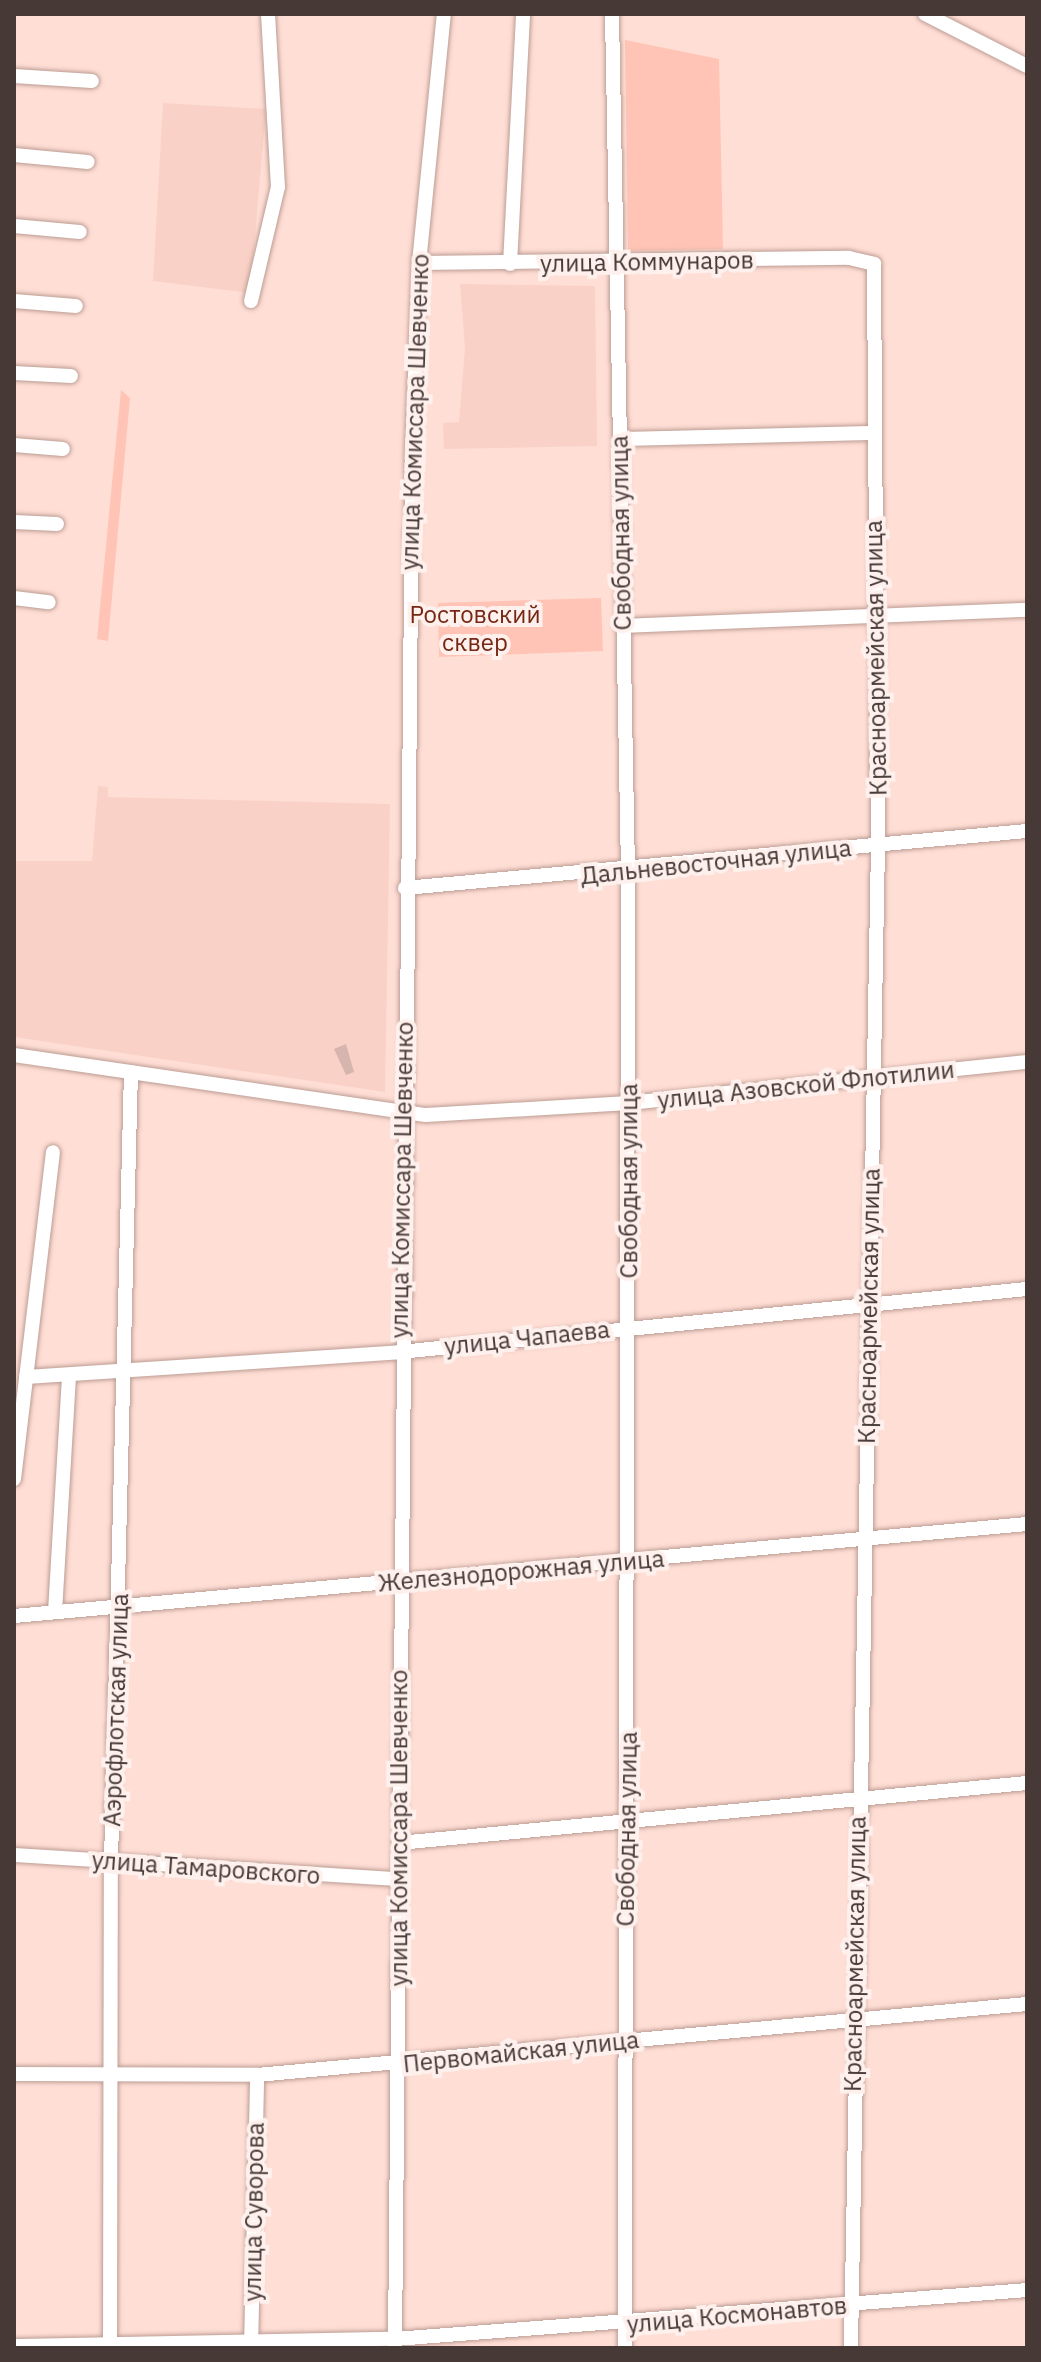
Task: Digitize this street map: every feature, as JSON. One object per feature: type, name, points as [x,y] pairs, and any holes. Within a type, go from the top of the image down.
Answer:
[{"type":"street","points":[[251,301],[278,187],[268,14]]},
{"type":"street","name":"улица Комиссара Шевченко","points":[[395,2344],[405,888],[419,263],[444,14]]},
{"type":"street","points":[[510,264],[523,14]]},
{"type":"street","name":"Свободная улица","points":[[612,14],[628,872],[630,1562],[625,2348]]},
{"type":"street","points":[[925,14],[1027,66]]},
{"type":"street","points":[[14,76],[92,81]]},
{"type":"street","points":[[14,155],[88,162]]},
{"type":"street","points":[[14,226],[80,232]]},
{"type":"street","name":"улица Коммунаров","points":[[419,263],[617,264],[849,258],[874,264]]},
{"type":"street","name":"Красноармейская улица","points":[[851,2348],[857,1801],[878,845],[874,264]]},
{"type":"street","points":[[14,301],[76,306]]},
{"type":"street","points":[[14,373],[71,376]]},
{"type":"street","points":[[620,439],[873,433]]},
{"type":"street","points":[[14,445],[63,449]]},
{"type":"street","points":[[14,522],[57,524]]},
{"type":"street","points":[[14,598],[49,602]]},
{"type":"street","points":[[622,626],[1027,610]]},
{"type":"street","name":"Дальневосточная улица","points":[[405,888],[628,872],[1027,831]]},
{"type":"street","name":"улица Азовской Флотилии","points":[[14,1055],[402,1113],[629,1103],[1027,1062]]},
{"type":"street","name":"Аэрофлотская улица","points":[[110,2347],[115,2076],[111,1861],[120,1605],[131,1072]]},
{"type":"street","points":[[14,1479],[53,1152]]},
{"type":"street","name":"улица Чапаева","points":[[26,1377],[400,1352],[1027,1289]]},
{"type":"street","points":[[55,1612],[69,1376]]},
{"type":"street","name":"Железнодорожная улица","points":[[14,1616],[1027,1524]]},
{"type":"street","points":[[399,1843],[1027,1783]]},
{"type":"street","name":"улица Тамаровского","points":[[14,1855],[398,1879]]},
{"type":"street","name":"Первомайская улица","points":[[14,2074],[257,2075],[1027,2004]]},
{"type":"street","name":"улица Суворова","points":[[251,2346],[257,2075]]},
{"type":"street","name":"улица Космонавтов","points":[[14,2346],[395,2344],[1027,2290]]},
{"type":"shaded area","points":[[163,103],[266,109],[250,293],[153,281]]},
{"type":"shaded area","points":[[460,284],[595,286],[597,446],[444,449],[443,423],[459,422],[465,348]]},
{"type":"shaded area","points":[[98,786],[108,787],[108,797],[390,804],[385,1092],[14,1037],[14,861],[92,861]]},
{"type":"green space","points":[[625,40],[719,59],[723,249],[628,251]]},
{"type":"green space","points":[[121,390],[130,398],[108,641],[97,639]]},
{"type":"green space","name":"Ростовский сквер","points":[[601,598],[603,651],[439,657],[438,603]]},
{"type":"building","points":[[346,1044],[354,1072],[346,1075],[334,1049]]}]
